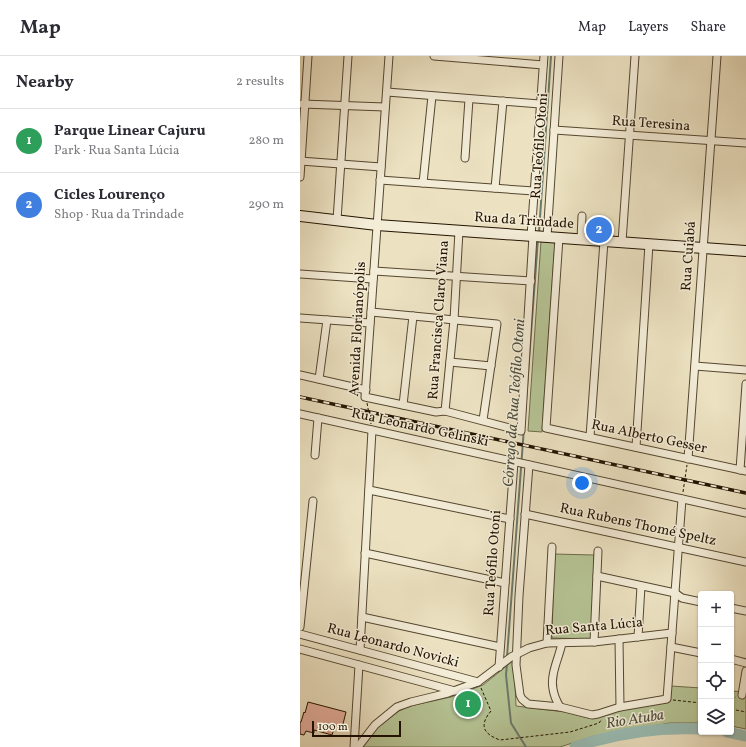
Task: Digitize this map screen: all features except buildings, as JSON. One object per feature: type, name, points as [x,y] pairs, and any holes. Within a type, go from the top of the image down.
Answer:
[{"type":"main road","name":"Rua da Trindade","points":[[300,216],[377,225],[746,251]]},
{"type":"street","points":[[300,177],[302,104],[308,56]]},
{"type":"street","points":[[337,220],[348,56]]},
{"type":"street","name":"Avenida Florianópolis","points":[[365,393],[389,56]]},
{"type":"street","points":[[434,56],[543,65]]},
{"type":"street","name":"Rua Teófilo Otoni","points":[[483,420],[521,431],[534,191],[544,56]]},
{"type":"street","name":"Rua Teófilo Otoni","points":[[546,237],[559,56]]},
{"type":"street","points":[[622,242],[635,56]]},
{"type":"street","name":"Rua Cuiabá","points":[[688,458],[717,56]]},
{"type":"street","points":[[386,92],[540,104]]},
{"type":"street","points":[[423,183],[432,96]]},
{"type":"street","points":[[465,158],[469,98]]},
{"type":"street","points":[[495,188],[503,101]]},
{"type":"street","points":[[302,104],[385,107]]},
{"type":"street","name":"Rua Teresina","points":[[554,130],[746,143]]},
{"type":"street","points":[[300,161],[381,167]]},
{"type":"street","points":[[380,180],[534,191]]},
{"type":"street","points":[[581,239],[582,216]]},
{"type":"street","name":"Rua Francisca Claro Viana","points":[[445,411],[454,320],[460,231]]},
{"type":"street","name":"Rua Alberto Gesser","points":[[559,238],[546,428],[743,470]]},
{"type":"street","points":[[590,437],[604,241]]},
{"type":"street","points":[[636,447],[649,244]]},
{"type":"street","points":[[300,274],[456,276],[530,281]]},
{"type":"street","points":[[300,375],[319,379],[403,405],[436,412],[445,411],[483,420],[497,324],[371,312]]},
{"type":"street","points":[[403,405],[413,316]]},
{"type":"street","points":[[300,318],[370,323]]},
{"type":"street","points":[[319,379],[327,320]]},
{"type":"street","points":[[450,362],[491,366]]},
{"type":"street","points":[[695,366],[746,370]]},
{"type":"street","points":[[743,470],[746,384]]},
{"type":"street","name":"Rua Leonardo Gelinski","points":[[300,414],[746,513]]},
{"type":"street","points":[[315,455],[318,418]]},
{"type":"street","points":[[360,650],[372,430]]},
{"type":"street","name":"Rua Teófilo Otoni","points":[[499,667],[515,462]]},
{"type":"street","name":"Rua Teófilo Otoni","points":[[527,465],[517,653],[519,690],[522,699],[528,704],[560,707],[592,715],[620,707],[667,699]]},
{"type":"street","points":[[369,490],[510,519]]},
{"type":"street","points":[[667,699],[682,499]]},
{"type":"street","points":[[300,627],[313,501]]},
{"type":"street","name":"Rua Rubens Thomé Speltz","points":[[525,514],[746,562]]},
{"type":"street","points":[[547,643],[552,546]]},
{"type":"street","points":[[594,642],[598,551]]},
{"type":"street","points":[[365,553],[505,583]]},
{"type":"street","points":[[597,576],[675,593],[682,598],[698,601]]},
{"type":"street","points":[[638,637],[641,586]]},
{"type":"street","points":[[674,605],[679,599],[682,598]]},
{"type":"street","points":[[734,609],[746,612]]},
{"type":"street","points":[[362,617],[500,647]]},
{"type":"street","name":"Rua Santa Lúcia","points":[[358,747],[375,725],[397,707],[455,691],[478,682],[517,653],[529,648],[547,643],[594,642],[672,633]]},
{"type":"street","name":"Rua Leonardo Novicki","points":[[300,634],[478,682]]},
{"type":"street","points":[[619,639],[620,707]]},
{"type":"street","points":[[560,707],[554,694],[552,681],[562,643]]},
{"type":"street","points":[[671,647],[698,652]]},
{"type":"street","name":"Rua Leonardo Novicki","points":[[300,649],[455,691]]},
{"type":"street","points":[[384,672],[388,658]]},
{"type":"street","points":[[734,661],[746,663]]},
{"type":"street","points":[[354,747],[359,665]]},
{"type":"street","points":[[742,696],[746,671]]},
{"type":"path","name":"Avenida Florianópolis","points":[[365,393],[372,430]]},
{"type":"path","points":[[682,499],[688,458]]},
{"type":"path","points":[[478,682],[491,711],[486,716],[484,724],[486,731],[489,735],[500,740],[570,732],[599,723],[608,710]]},
{"type":"path","points":[[667,699],[698,703]]},
{"type":"path","points":[[734,710],[746,712]]},
{"type":"green space","points":[[541,241],[555,242],[542,432],[528,431]]},
{"type":"green space","points":[[554,554],[594,555],[592,639],[552,638]]},
{"type":"green space","points":[[514,660],[516,706],[565,712],[588,718],[620,710],[669,702],[671,686],[698,688],[698,723],[670,723],[594,736],[560,747],[363,747],[377,728],[399,711],[410,706],[451,697],[483,685]]},
{"type":"green space","points":[[734,691],[746,692],[746,729],[734,727]]},
{"type":"waterway","name":"Córrego da Rua Teófilo Otoni","points":[[539,232],[551,56]]},
{"type":"waterway","name":"Córrego da Rua Teófilo Otoni","points":[[507,657],[538,239]]},
{"type":"waterway","name":"Córrego da Rua Teófilo Otoni","points":[[507,664],[506,675],[511,723],[526,747]]},
{"type":"waterway","name":"Rio Atuba","points":[[575,747],[606,738],[637,732],[669,729],[698,729]]},
{"type":"waterway","name":"Rio Atuba","points":[[734,733],[746,736]]},
{"type":"railway","points":[[300,397],[746,493]]},
{"type":"place","name":"Cicles Lourenço","points":[[599,230]]},
{"type":"place","name":"Parque Linear Cajuru","points":[[468,704]]}]
